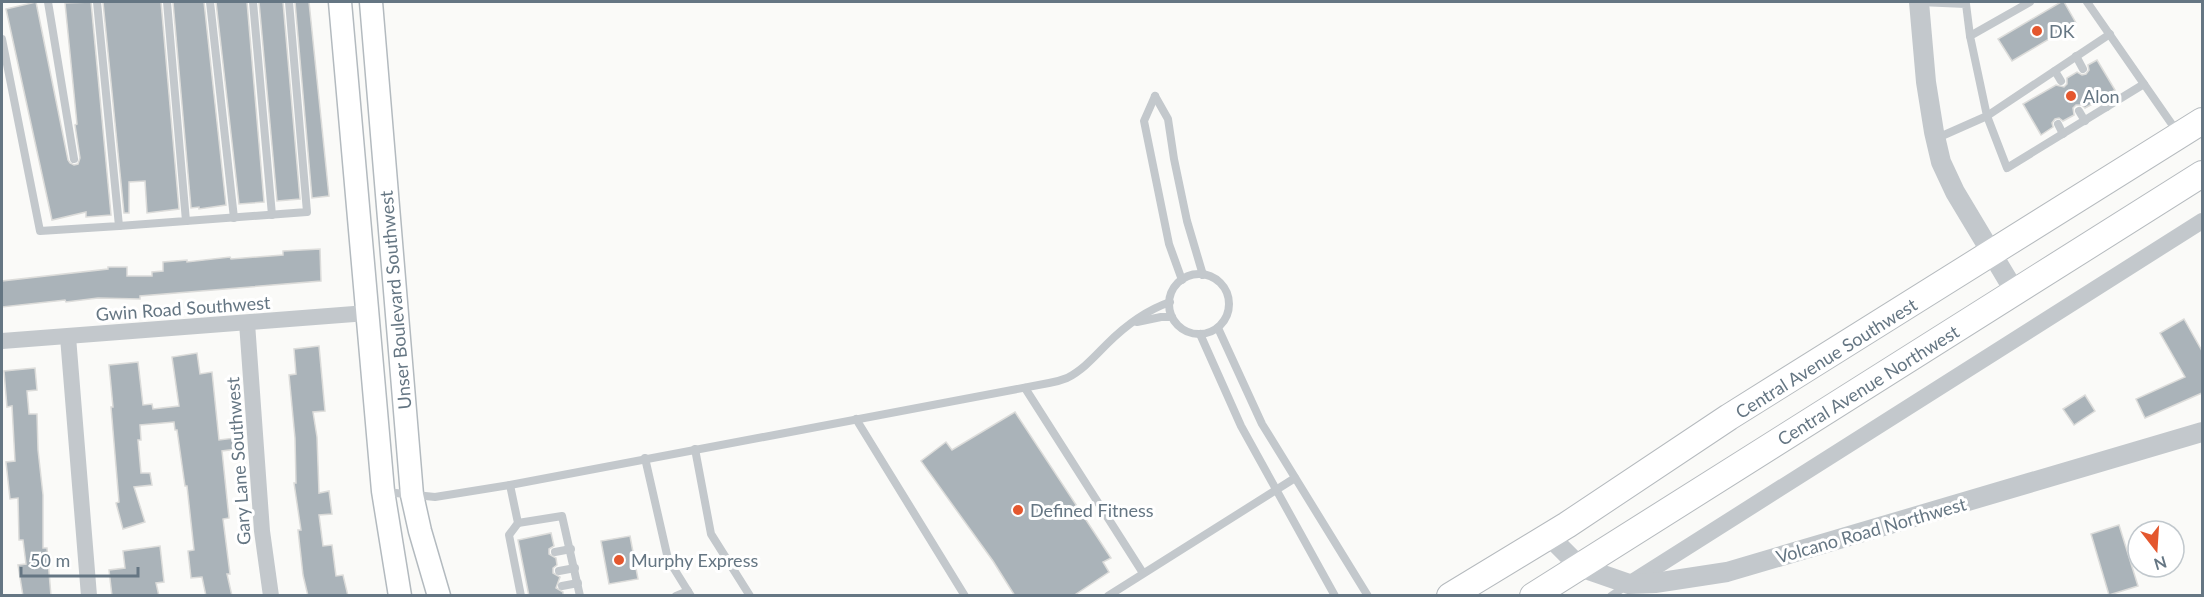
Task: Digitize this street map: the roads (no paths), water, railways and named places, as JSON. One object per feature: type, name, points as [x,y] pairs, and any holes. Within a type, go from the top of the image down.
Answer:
[{"type":"main road","name":"Unser Boulevard Southwest","points":[[340,2],[383,491],[400,596]]},
{"type":"main road","name":"Unser Boulevard Southwest","points":[[371,2],[412,495],[427,560],[439,596]]},
{"type":"main road","name":"Central Avenue Southwest","points":[[1450,596],[1549,536],[1729,417],[1992,255],[2202,121]]},
{"type":"main road","name":"Central Avenue Northwest","points":[[1533,596],[2202,174]]},
{"type":"street","points":[[1919,2],[1926,82],[1941,162],[1955,192],[2015,292]]},
{"type":"street","points":[[1629,584],[2202,221]]},
{"type":"street","name":"Gwin Road Southwest","points":[[2,341],[367,313]]},
{"type":"street","name":"Gary Lane Southwest","points":[[247,323],[262,531],[270,596]]},
{"type":"street","points":[[68,337],[89,596]]},
{"type":"street","name":"Volcano Road Northwest","points":[[1549,536],[1580,567],[1629,584],[1655,583],[1727,572],[2202,432]]},
{"type":"lane","points":[[48,2],[74,159]]},
{"type":"lane","points":[[98,2],[119,226]]},
{"type":"lane","points":[[166,2],[186,221]]},
{"type":"lane","points":[[210,2],[234,218]]},
{"type":"lane","points":[[253,2],[272,215]]},
{"type":"lane","points":[[2,39],[40,231],[307,212],[289,2]]},
{"type":"lane","points":[[1919,2],[1966,4],[1970,36],[1987,116],[2007,168],[2144,84]]},
{"type":"lane","points":[[1970,36],[2030,2]]},
{"type":"lane","points":[[2087,2],[2180,136]]},
{"type":"lane","points":[[1935,139],[1987,116],[2110,34]]},
{"type":"lane","points":[[2076,57],[2083,69]]},
{"type":"lane","points":[[2055,71],[2061,81]]},
{"type":"lane","points":[[2034,85],[2040,94]]},
{"type":"lane","points":[[1182,280],[1169,244],[1144,121],[1155,96],[1168,118],[1187,221],[1203,275]]},
{"type":"lane","points":[[2101,98],[2107,107]]},
{"type":"lane","points":[[2079,111],[2085,120]]},
{"type":"lane","points":[[2058,124],[2063,134]]},
{"type":"lane","points":[[1203,275],[1221,284],[1227,292],[1229,312],[1218,328],[1200,334],[1183,330],[1172,317],[1170,302],[1176,286],[1182,280],[1203,275]]},
{"type":"lane","points":[[383,491],[435,498],[510,486],[645,458],[1025,388],[1067,378],[1088,363],[1134,322],[1156,307],[1170,302]]},
{"type":"lane","points":[[1134,322],[1172,317]]},
{"type":"lane","points":[[1218,328],[1262,424],[1368,596]]},
{"type":"lane","points":[[1200,334],[1241,426],[1335,596]]},
{"type":"lane","points":[[1025,388],[1143,573]]},
{"type":"lane","points":[[856,419],[965,596]]},
{"type":"lane","points":[[695,449],[711,534],[750,596]]},
{"type":"lane","points":[[645,458],[668,559],[690,593],[676,596]]},
{"type":"lane","points":[[1108,596],[1294,478]]},
{"type":"lane","points":[[510,486],[518,523]]},
{"type":"lane","points":[[524,595],[518,560],[509,535],[518,523],[562,516],[580,596]]},
{"type":"lane","points":[[555,552],[571,549]]},
{"type":"lane","points":[[559,571],[575,568]]},
{"type":"lane","points":[[562,586],[578,583]]},
{"type":"lane","points":[[1611,596],[1629,584]]},
{"type":"place","name":"DK","points":[[2037,31]]},
{"type":"place","name":"Alon","points":[[2071,96]]},
{"type":"place","name":"Defined Fitness","points":[[1018,510]]},
{"type":"place","name":"Murphy Express","points":[[619,560]]}]
